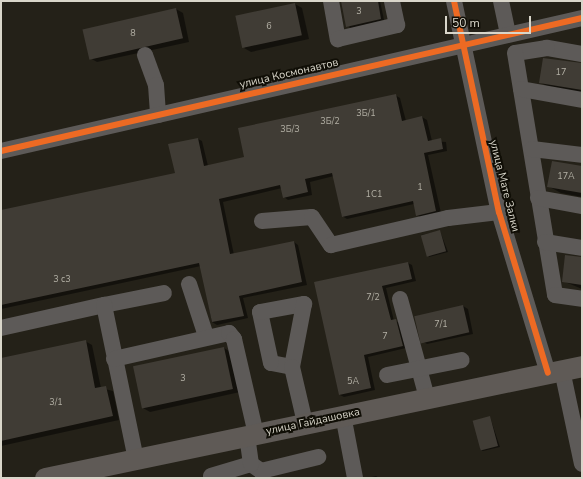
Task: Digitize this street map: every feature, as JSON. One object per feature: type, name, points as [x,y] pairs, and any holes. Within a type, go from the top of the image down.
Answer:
[{"type":"main road","name":"улица Гайдашовка","points":[[45,478],[106,472],[136,459],[582,366]]},
{"type":"street","points":[[331,1],[338,39],[397,25],[392,1]]},
{"type":"street","name":"улица Мате Залки","points":[[454,1],[499,212],[555,372],[582,464]]},
{"type":"street","points":[[501,1],[508,34]]},
{"type":"street","name":"улица Космонавтов","points":[[1,151],[463,44],[582,18]]},
{"type":"street","points":[[582,54],[547,48],[514,53],[532,149],[538,198],[555,295],[582,300]]},
{"type":"street","points":[[145,55],[156,85],[158,115]]},
{"type":"street","points":[[521,89],[582,100]]},
{"type":"street","points":[[532,149],[582,155]]},
{"type":"street","points":[[538,198],[582,206]]},
{"type":"street","points":[[262,221],[312,217],[331,245],[448,218],[499,212]]},
{"type":"street","points":[[545,242],[582,248]]},
{"type":"street","points":[[189,284],[206,336]]},
{"type":"street","points":[[1,328],[164,293]]},
{"type":"street","points":[[400,299],[408,337],[420,368],[427,398]]},
{"type":"street","points":[[104,306],[136,459]]},
{"type":"street","points":[[114,359],[206,336],[229,333],[234,339],[252,435],[250,464]]},
{"type":"street","points":[[387,375],[462,360]]},
{"type":"street","points":[[292,368],[305,423]]},
{"type":"street","points":[[343,415],[356,478]]},
{"type":"street","points":[[210,476],[250,464],[261,471],[288,471],[318,457]]},
{"type":"building","points":[[341,1],[378,1],[381,19],[346,27]]},
{"type":"building","points":[[295,3],[302,35],[242,48],[235,16]]},
{"type":"building","points":[[176,8],[183,38],[89,60],[82,30]]},
{"type":"building","points":[[543,58],[582,63],[582,90],[539,83]]},
{"type":"building","points":[[396,94],[402,121],[422,116],[428,141],[441,138],[443,149],[424,153],[436,211],[416,216],[413,201],[342,217],[332,173],[305,179],[308,192],[283,198],[280,185],[219,199],[230,254],[294,241],[302,282],[239,296],[244,316],[212,322],[199,263],[1,305],[1,210],[175,173],[168,144],[198,138],[204,166],[244,157],[238,128]]},
{"type":"building","points":[[552,161],[582,166],[582,193],[547,187]]},
{"type":"building","points":[[440,230],[446,251],[427,257],[421,236]]},
{"type":"building","points":[[565,255],[582,257],[582,285],[562,282]]},
{"type":"building","points":[[408,262],[412,279],[382,286],[391,320],[396,319],[403,346],[364,355],[371,388],[339,395],[314,282]]},
{"type":"building","points":[[463,305],[469,332],[421,344],[414,316]]},
{"type":"building","points":[[86,340],[95,388],[106,386],[113,416],[1,441],[1,358]]},
{"type":"building","points":[[224,347],[233,389],[142,408],[133,366]]},
{"type":"building","points":[[490,416],[498,446],[481,451],[473,421]]},
{"type":"cycle path","points":[[454,1],[499,212],[548,373]]},
{"type":"cycle path","points":[[1,151],[582,18]]}]
